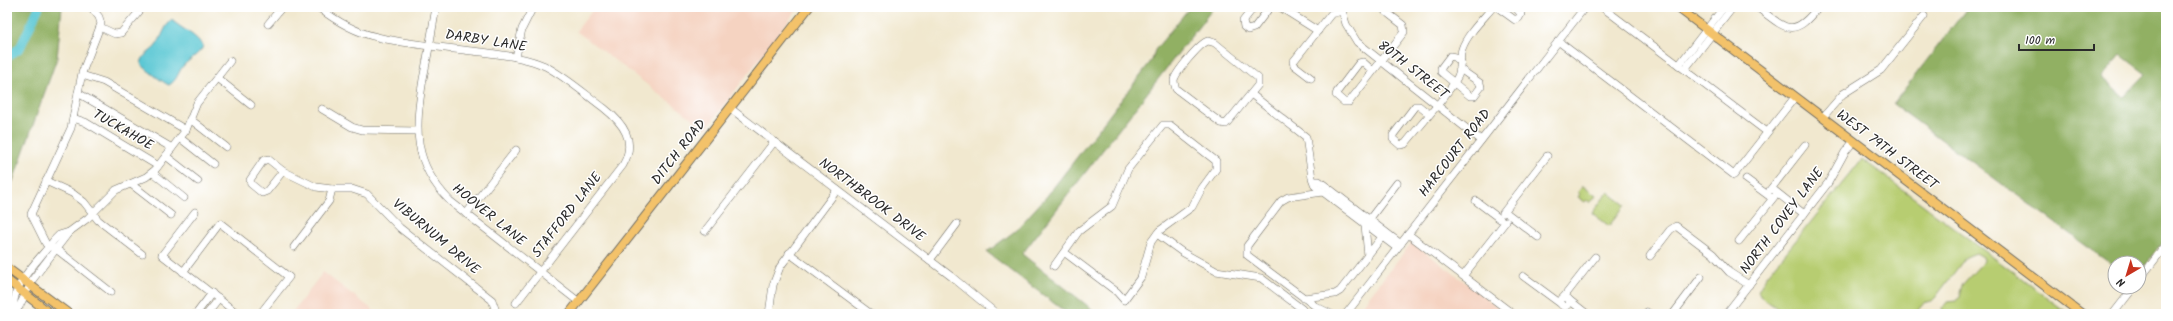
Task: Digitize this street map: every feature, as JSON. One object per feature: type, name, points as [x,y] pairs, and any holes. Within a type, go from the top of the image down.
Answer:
[{"type":"main road","name":"DITCH ROAD","points":[[570,314],[809,7]]},
{"type":"main road","name":"WEST 79TH STREET","points":[[1677,7],[2082,314]]},
{"type":"main road","points":[[7,268],[51,314]]},
{"type":"main road","points":[[7,280],[24,287],[70,314]]},
{"type":"street","points":[[91,7],[100,19],[100,28],[82,75],[71,128],[31,214],[44,242],[111,292]]},
{"type":"street","points":[[100,28],[115,34],[121,33],[143,7]]},
{"type":"street","points":[[268,24],[282,7]]},
{"type":"street","name":"DARBY LANE","points":[[318,7],[337,21],[363,34],[516,57],[541,65],[567,80],[617,118],[625,128],[629,139]]},
{"type":"street","name":"HOOVER LANE","points":[[436,7],[418,112],[417,131],[421,156],[430,178],[446,198],[579,302]]},
{"type":"street","points":[[516,57],[522,29],[533,7]]},
{"type":"street","points":[[1254,7],[1243,21],[1244,27],[1248,30],[1254,28],[1270,7]]},
{"type":"street","points":[[1280,7],[1290,10],[1318,32]]},
{"type":"street","points":[[1429,114],[1418,106],[1415,106],[1393,135],[1393,139],[1400,145],[1404,145],[1429,114],[1453,83],[1460,65],[1461,51],[1464,43],[1493,7]]},
{"type":"street","points":[[1497,7],[1515,20],[1519,18],[1521,14],[1515,7]]},
{"type":"street","name":"HARCOURT ROAD","points":[[1346,314],[1585,7]]},
{"type":"street","points":[[1602,7],[1767,132]]},
{"type":"street","points":[[1682,67],[1709,31],[1724,7]]},
{"type":"street","points":[[1709,31],[1733,7]]},
{"type":"street","points":[[1757,7],[1779,24],[1792,27],[1804,24],[1818,7]]},
{"type":"street","points":[[1311,78],[1294,65],[1293,62],[1332,13],[1342,9]]},
{"type":"street","name":"80TH STREET","points":[[1342,9],[1346,24],[1352,37],[1380,61],[1481,140]]},
{"type":"street","points":[[1373,70],[1363,62],[1359,62],[1336,95],[1344,102],[1349,102],[1405,30],[1403,25],[1385,11]]},
{"type":"street","points":[[1823,117],[1840,96],[1884,67],[1924,16]]},
{"type":"street","points":[[1210,41],[1258,78],[1258,84],[1251,94],[1229,122],[1224,124],[1176,89],[1174,80],[1201,44],[1210,41]]},
{"type":"street","points":[[1558,41],[1734,175],[1796,96]]},
{"type":"street","points":[[1451,56],[1460,65],[1480,83],[1480,88],[1474,96],[1470,96],[1453,83],[1442,73],[1440,69],[1451,56]]},
{"type":"street","points":[[13,310],[19,306],[24,287],[53,248],[93,213],[116,190],[152,173],[186,130],[195,106],[230,61]]},
{"type":"street","points":[[82,75],[104,82],[186,130]]},
{"type":"street","points":[[217,78],[251,105]]},
{"type":"street","points":[[78,93],[172,148]]},
{"type":"street","points":[[1251,94],[1306,137],[1315,186],[1399,246]]},
{"type":"street","name":"NORTHBROOK DRIVE","points":[[730,108],[930,260],[996,314]]},
{"type":"street","points":[[322,109],[357,128],[417,131]]},
{"type":"street","name":"TUCKAHOE","points":[[73,118],[85,122],[158,166]]},
{"type":"street","points":[[190,119],[226,147]]},
{"type":"street","points":[[1054,266],[1064,252],[1079,231],[1112,206],[1128,169],[1161,127],[1166,124],[1170,125],[1215,159],[1217,164],[1216,169],[1202,188],[1192,207],[1163,226],[1151,242],[1141,277],[1124,300],[1117,292],[1064,252]]},
{"type":"street","points":[[180,138],[213,164]]},
{"type":"street","name":"STAFFORD LANE","points":[[516,303],[623,165],[628,151],[629,139]]},
{"type":"street","name":"NORTH COVEY LANE","points":[[1726,314],[1831,180],[1845,152],[1854,141]]},
{"type":"street","points":[[705,231],[774,142]]},
{"type":"street","points":[[1739,241],[1805,145]]},
{"type":"street","points":[[466,214],[516,150]]},
{"type":"street","points":[[166,156],[198,181]]},
{"type":"street","points":[[1463,276],[1547,156]]},
{"type":"street","name":"VIBURNUM DRIVE","points":[[283,171],[265,192],[261,192],[250,182],[250,178],[266,160],[305,183],[332,189],[352,188],[367,194],[400,228],[492,300],[497,314]]},
{"type":"street","points":[[152,173],[184,198]]},
{"type":"street","points":[[1746,179],[1804,214]]},
{"type":"street","points":[[46,181],[72,193],[84,202],[98,220],[142,254]]},
{"type":"street","points":[[1314,181],[1319,181],[1367,222],[1382,237],[1399,246]]},
{"type":"street","points":[[1368,256],[1367,222],[1398,183]]},
{"type":"street","points":[[131,184],[171,215]]},
{"type":"street","points":[[294,247],[330,200],[332,189]]},
{"type":"street","points":[[769,314],[775,278],[789,253],[837,190]]},
{"type":"street","points":[[1323,192],[1288,197],[1282,201],[1247,246],[1246,251],[1247,255],[1304,298],[1318,308],[1332,314]]},
{"type":"street","points":[[1476,201],[1538,237]]},
{"type":"street","points":[[194,212],[162,255],[238,314]]},
{"type":"street","points":[[183,272],[220,223],[288,277],[260,314]]},
{"type":"street","points":[[930,260],[957,224]]},
{"type":"street","points":[[1650,256],[1673,227],[1676,226],[1713,254],[1729,272],[1749,285]]},
{"type":"street","points":[[1157,234],[1182,252],[1216,271],[1261,278],[1302,309],[1305,314]]},
{"type":"street","points":[[1408,234],[1513,314]]},
{"type":"street","points":[[1304,298],[1340,292],[1382,237]]},
{"type":"street","points":[[2147,270],[2166,245]]},
{"type":"street","points":[[789,253],[871,314]]},
{"type":"street","points":[[1560,314],[1564,302],[1594,257]]},
{"type":"street","points":[[1523,276],[1564,302],[1587,314]]},
{"type":"street","points":[[1673,314],[1701,276]]},
{"type":"street","points":[[196,314],[212,293]]},
{"type":"street","points":[[2113,314],[2128,295]]},
{"type":"street","points":[[207,314],[219,299]]},
{"type":"shaded area","points":[[595,7],[799,7],[706,129],[576,31]]},
{"type":"shaded area","points":[[1412,242],[1507,314],[1355,314]]},
{"type":"shaded area","points":[[323,272],[378,314],[291,314]]},
{"type":"green space","points":[[10,7],[62,7],[57,58],[13,181],[7,191],[7,15]]},
{"type":"green space","points":[[1190,7],[1214,7],[1022,254],[1098,314],[1068,314],[987,252],[1015,231],[1047,196],[1152,60],[1155,50]]},
{"type":"green space","points":[[1968,7],[2159,7],[2166,12],[2166,237],[2147,262],[2147,255],[2107,255],[2107,261],[1893,104]],"holes":[[[2121,55],[2146,74],[2124,97],[2102,77]]]},
{"type":"green space","points":[[1862,159],[2069,314],[1944,314],[1941,310],[1947,302],[1956,301],[1959,297],[1962,285],[1984,261],[1983,257],[1976,253],[1966,257],[1935,298],[1932,301],[1923,303],[1914,314],[1785,314],[1760,296],[1758,291],[1766,277]]},
{"type":"green space","points":[[1583,186],[1596,196],[1590,203],[1587,200],[1585,202],[1578,197],[1580,194],[1578,192]]},
{"type":"green space","points":[[1608,192],[1625,205],[1609,226],[1592,213]]},
{"type":"water","points":[[172,20],[197,39],[203,47],[184,65],[174,81],[169,85],[141,64],[144,56],[155,47]]},
{"type":"waterway","points":[[7,57],[20,48],[39,7]]}]
